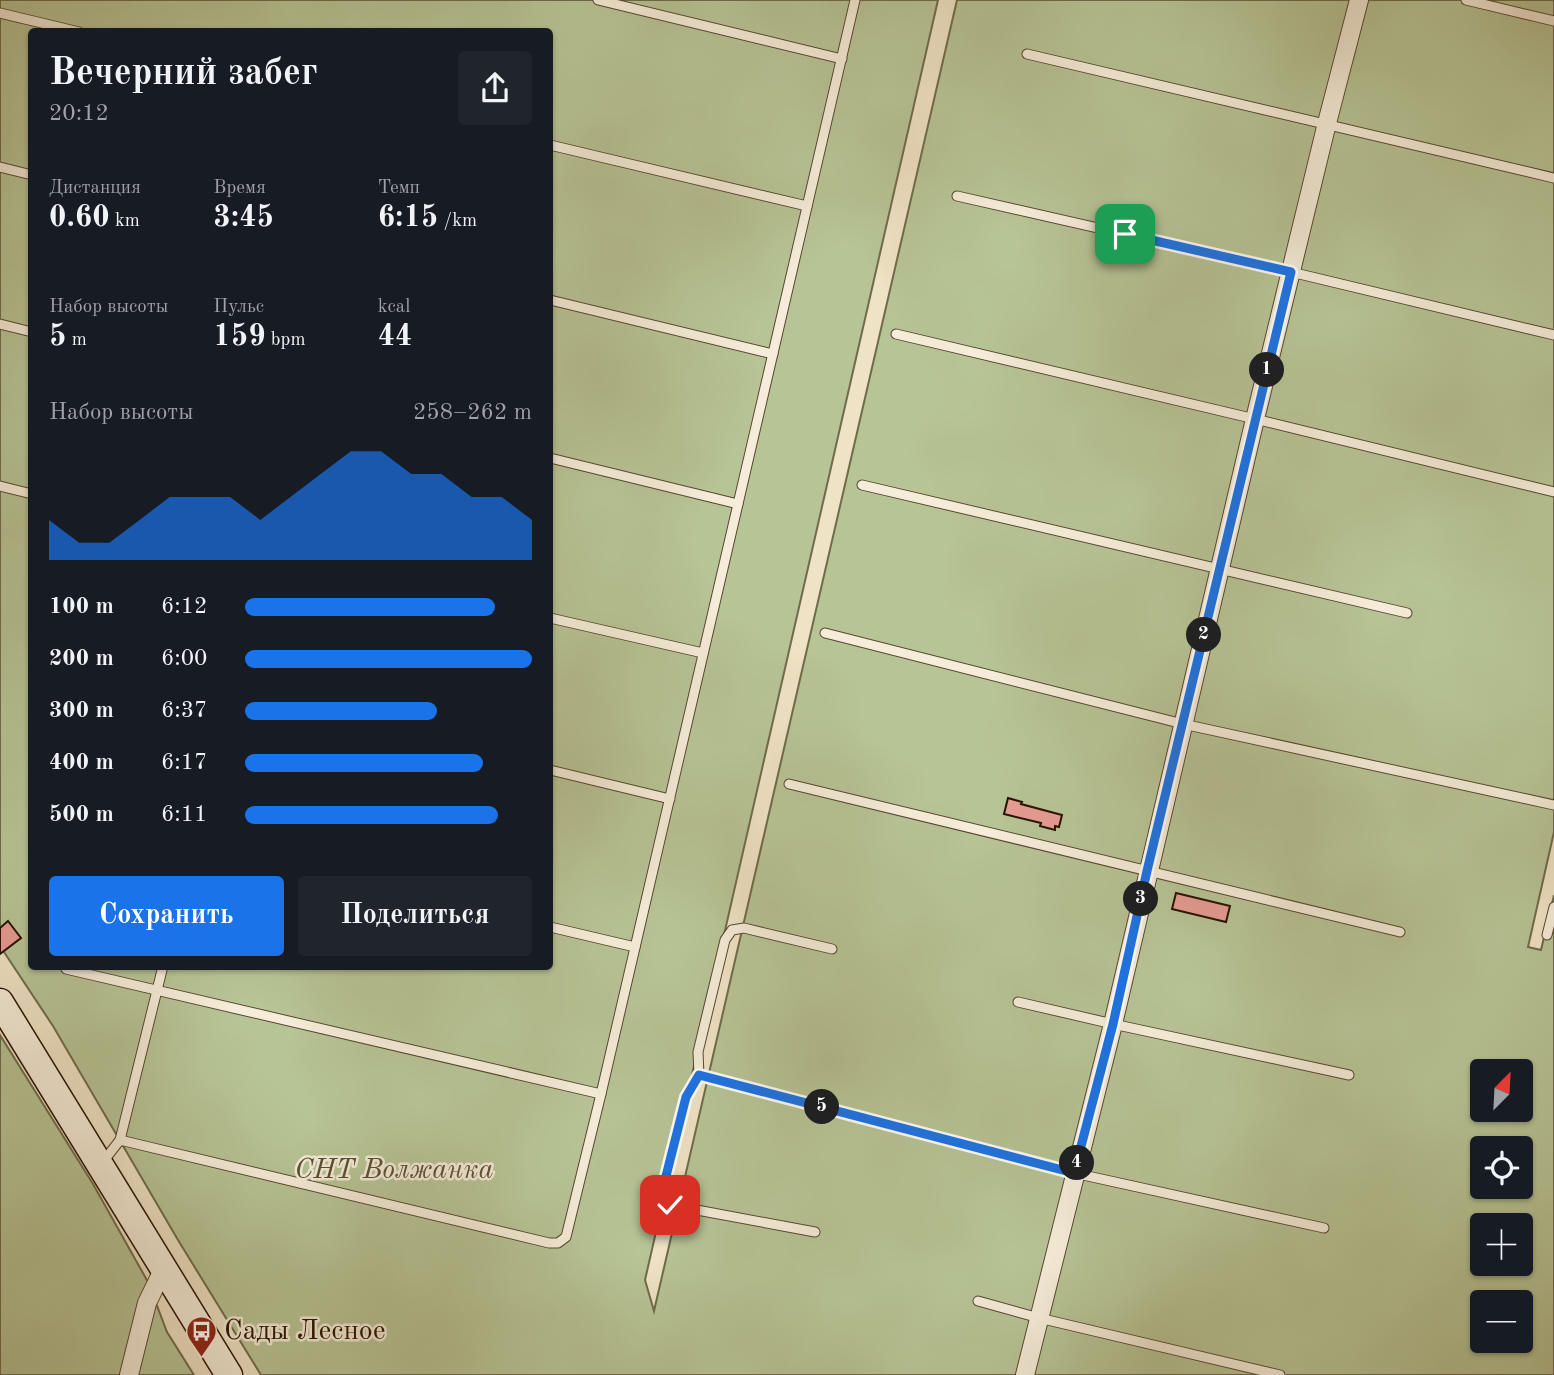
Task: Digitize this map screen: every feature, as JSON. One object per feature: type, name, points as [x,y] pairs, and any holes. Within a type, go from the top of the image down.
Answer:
[{"type":"street","points":[[1025,1375],[1113,1024],[1255,419],[1359,0]]},
{"type":"street","points":[[0,1002],[229,1375]]},
{"type":"street","points":[[129,1375],[147,1303],[163,1270]]},
{"type":"lane","points":[[598,0],[842,59]]},
{"type":"lane","points":[[120,1140],[549,1243],[558,1243],[566,1237],[855,0]]},
{"type":"lane","points":[[1466,0],[1554,22]]},
{"type":"lane","points":[[0,13],[62,28]]},
{"type":"lane","points":[[1027,54],[1554,178]]},
{"type":"lane","points":[[553,146],[807,206]]},
{"type":"lane","points":[[0,167],[28,174]]},
{"type":"lane","points":[[957,196],[1554,335]]},
{"type":"lane","points":[[553,301],[773,354]]},
{"type":"lane","points":[[0,324],[28,331]]},
{"type":"lane","points":[[895,334],[1554,492]]},
{"type":"lane","points":[[553,459],[738,504]]},
{"type":"lane","points":[[862,485],[1407,613]]},
{"type":"lane","points":[[0,486],[28,493]]},
{"type":"lane","points":[[553,619],[703,653]]},
{"type":"lane","points":[[825,633],[1183,724],[1554,805]]},
{"type":"lane","points":[[553,771],[670,799]]},
{"type":"lane","points":[[789,784],[1400,932]]},
{"type":"lane","points":[[1548,935],[1554,907]]},
{"type":"lane","points":[[553,928],[635,947]]},
{"type":"lane","points":[[815,1232],[670,1205],[662,1192],[686,1097],[699,1075],[698,1052],[725,940],[732,930],[744,928],[832,949]]},
{"type":"lane","points":[[70,970],[601,1094]]},
{"type":"lane","points":[[101,1165],[120,1140],[162,970]]},
{"type":"lane","points":[[1018,1002],[1349,1075]]},
{"type":"lane","points":[[699,1075],[1074,1173],[1324,1228]]},
{"type":"lane","points":[[978,1301],[1280,1375]]},
{"type":"green space","name":"СНТ Волжанка","points":[[0,0],[938,0],[645,1280],[654,1311],[957,0],[1554,0],[1554,832],[1528,947],[1541,950],[1554,895],[1554,1375],[261,1375],[178,1240],[53,1026],[0,946]]},
{"type":"green space","points":[[0,1035],[93,1184],[148,1282],[167,1332],[194,1375],[0,1375]]},
{"type":"building","points":[[1008,798],[1062,815],[1059,827],[1055,826],[1055,830],[1040,826],[1041,823],[1004,814]]},
{"type":"building","points":[[1176,893],[1230,906],[1226,922],[1172,909]]},
{"type":"building","points":[[8,921],[21,938],[0,954],[0,928]]},
{"type":"place","name":"Сады Лесное","points":[[201,1359]]},
{"type":"route","points":[[670,1205],[662,1192],[686,1097],[699,1075],[1074,1173],[1113,1024],[1147,871],[1291,272],[1125,234]]}]
